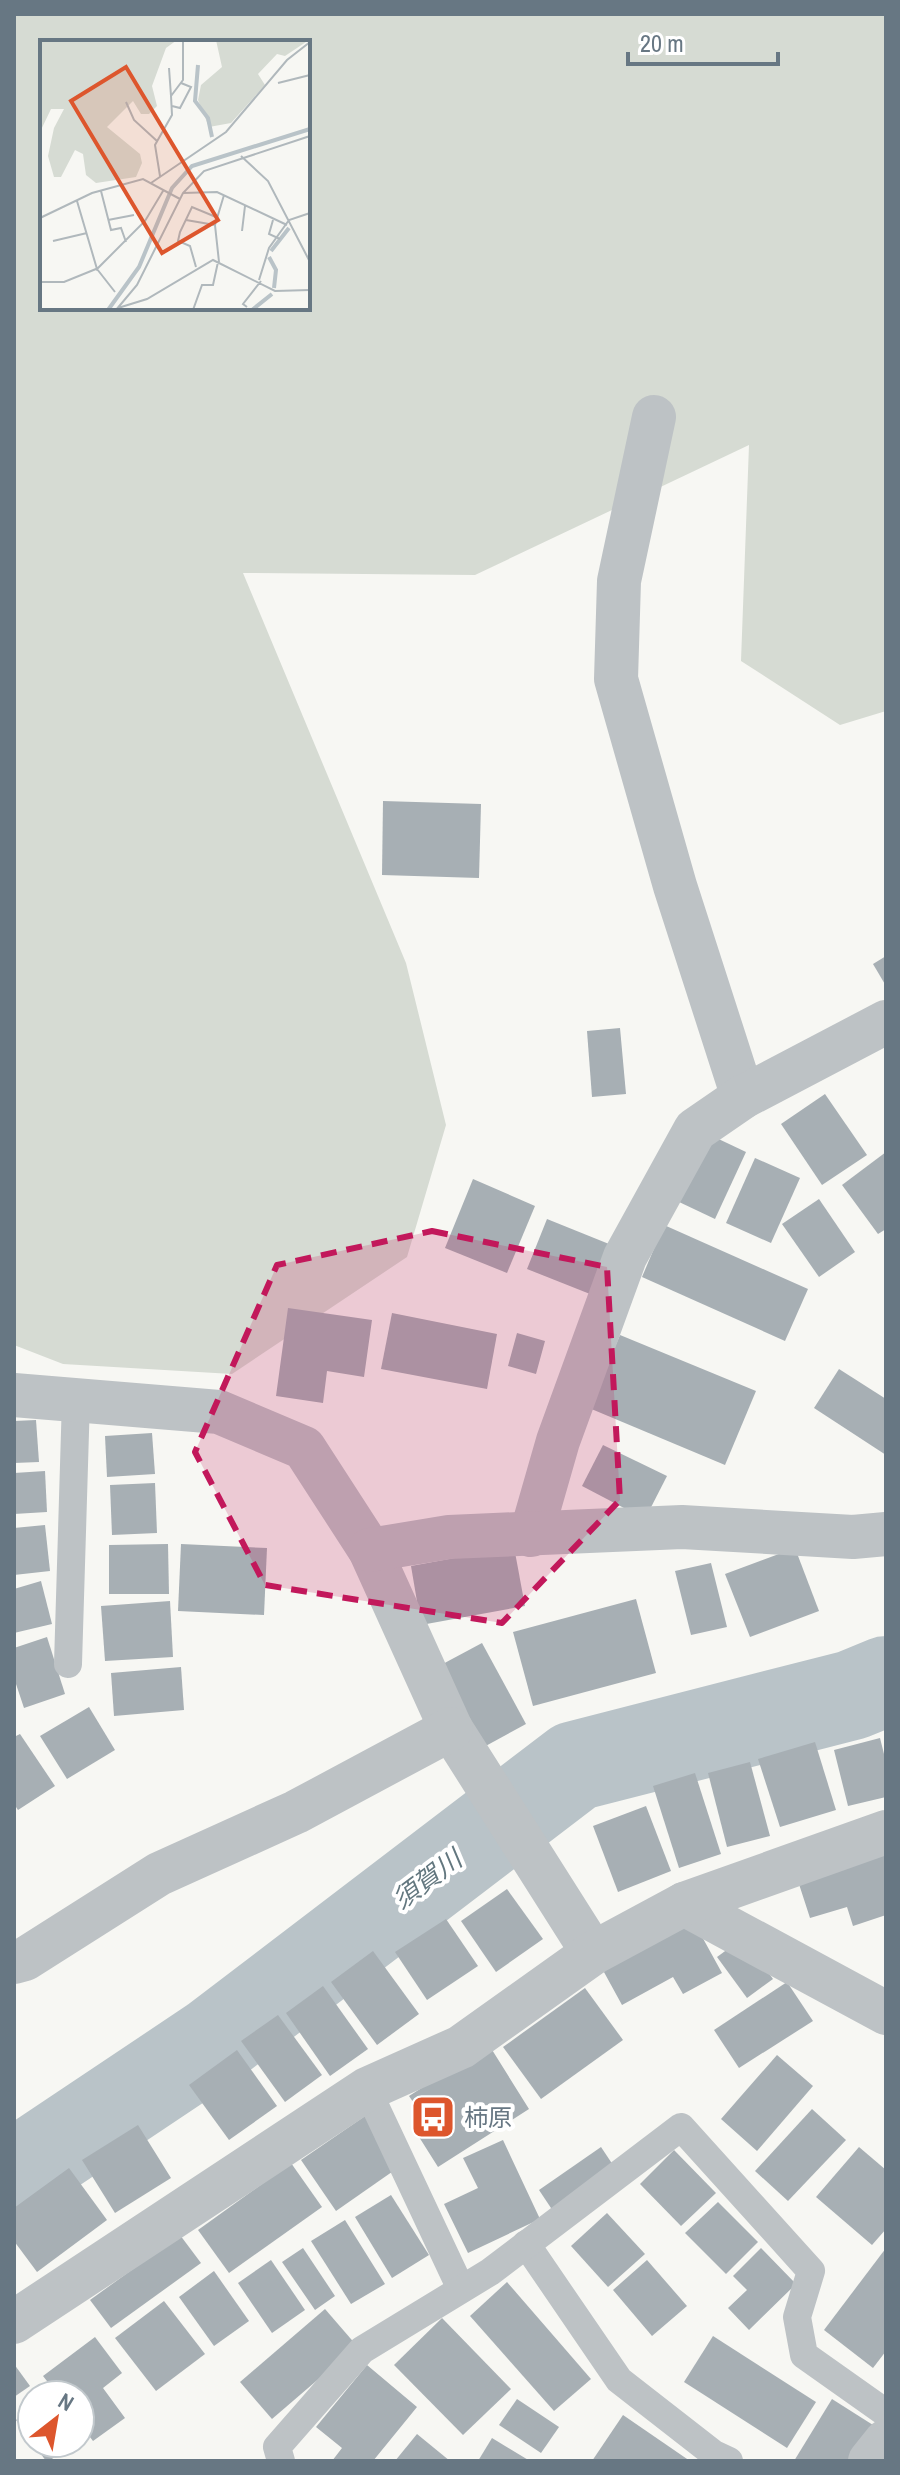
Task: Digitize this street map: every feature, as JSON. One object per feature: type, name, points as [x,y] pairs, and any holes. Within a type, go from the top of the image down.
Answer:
[{"type":"street","points":[[654,417],[619,581],[616,679],[675,886],[743,1097]]},
{"type":"street","points":[[531,1535],[558,1441],[625,1257],[695,1130],[743,1097],[886,1022]]},
{"type":"street","points":[[14,1395],[219,1412],[304,1448],[370,1550],[451,1729],[593,1953]]},
{"type":"street","points":[[370,1550],[449,1537],[682,1527],[853,1537],[886,1534]]},
{"type":"street","points":[[14,1962],[25,1959],[159,1874],[296,1812],[451,1729]]},
{"type":"street","points":[[14,2322],[367,2089],[461,2047],[593,1953],[684,1904],[886,1832]]},
{"type":"street","points":[[684,1904],[886,2013]]},
{"type":"street","points":[[870,2461],[886,2441]]},
{"type":"lane","points":[[68,1664],[76,1399]]},
{"type":"lane","points":[[367,2089],[461,2289]]},
{"type":"lane","points":[[281,2461],[277,2447],[362,2350],[490,2272],[681,2127],[811,2271],[797,2317],[804,2355],[886,2413]]},
{"type":"lane","points":[[526,2244],[619,2380],[714,2454],[729,2461]]},
{"type":"highlighted area","points":[[432,1231],[607,1267],[620,1500],[502,1623],[265,1585],[195,1452],[277,1265]]},
{"type":"shaded area","points":[[14,14],[886,14],[886,711],[840,725],[741,661],[749,445],[475,575],[243,573],[406,963],[446,1125],[407,1257],[232,1374],[63,1364],[14,1345]]},
{"type":"building","points":[[383,801],[481,804],[479,878],[382,875]]},
{"type":"building","points":[[886,956],[886,986],[873,964]]},
{"type":"building","points":[[620,1028],[626,1094],[592,1097],[587,1031]]},
{"type":"building","points":[[825,1094],[867,1155],[822,1185],[781,1124]]},
{"type":"building","points":[[708,1134],[746,1152],[715,1219],[677,1201]]},
{"type":"building","points":[[886,1152],[886,1229],[878,1234],[842,1185]]},
{"type":"building","points":[[755,1158],[800,1178],[771,1243],[726,1223]]},
{"type":"building","points":[[473,1179],[535,1206],[507,1273],[445,1248]]},
{"type":"building","points":[[819,1199],[855,1252],[819,1277],[782,1224]]},
{"type":"building","points":[[547,1219],[609,1244],[590,1294],[527,1269]]},
{"type":"building","points":[[664,1225],[808,1289],[785,1341],[642,1277]]},
{"type":"building","points":[[288,1308],[372,1320],[364,1377],[327,1371],[323,1403],[276,1396]]},
{"type":"building","points":[[392,1313],[497,1334],[487,1389],[381,1369]]},
{"type":"building","points":[[517,1333],[545,1341],[536,1374],[508,1366]]},
{"type":"building","points":[[620,1335],[756,1391],[725,1465],[589,1408]]},
{"type":"building","points":[[839,1369],[886,1399],[886,1455],[814,1408]]},
{"type":"building","points":[[36,1420],[39,1462],[14,1463],[14,1421]]},
{"type":"building","points":[[152,1433],[155,1474],[107,1477],[105,1436]]},
{"type":"building","points":[[603,1445],[667,1476],[645,1519],[582,1486]]},
{"type":"building","points":[[45,1471],[47,1512],[14,1514],[14,1473]]},
{"type":"building","points":[[155,1483],[157,1533],[112,1535],[110,1485]]},
{"type":"building","points":[[45,1525],[50,1571],[14,1575],[14,1528]]},
{"type":"building","points":[[168,1544],[169,1594],[109,1594],[109,1545]]},
{"type":"building","points":[[181,1544],[267,1548],[264,1615],[178,1611]]},
{"type":"building","points":[[514,1547],[525,1606],[421,1625],[411,1566]]},
{"type":"building","points":[[795,1548],[819,1611],[750,1637],[725,1574]]},
{"type":"building","points":[[711,1563],[727,1627],[691,1635],[675,1571]]},
{"type":"building","points":[[41,1581],[52,1624],[14,1633],[14,1589]]},
{"type":"building","points":[[636,1599],[656,1673],[533,1706],[513,1632]]},
{"type":"building","points":[[170,1601],[173,1657],[105,1661],[101,1606]]},
{"type":"building","points":[[47,1637],[65,1694],[24,1708],[14,1678],[14,1648]]},
{"type":"building","points":[[482,1643],[526,1724],[482,1748],[439,1666]]},
{"type":"building","points":[[181,1667],[184,1710],[114,1716],[111,1673]]},
{"type":"building","points":[[89,1707],[115,1750],[67,1779],[40,1736]]},
{"type":"building","points":[[20,1734],[55,1786],[18,1810],[14,1804],[14,1737]]},
{"type":"building","points":[[880,1738],[886,1762],[886,1797],[848,1806],[834,1750]]},
{"type":"building","points":[[815,1742],[836,1810],[780,1827],[758,1759]]},
{"type":"building","points":[[750,1762],[770,1836],[727,1847],[708,1773]]},
{"type":"building","points":[[695,1773],[721,1854],[679,1868],[653,1786]]},
{"type":"building","points":[[646,1806],[671,1871],[618,1892],[593,1826]]},
{"type":"building","points":[[886,1853],[886,1915],[853,1926],[847,1907],[810,1918],[798,1881]]},
{"type":"building","points":[[507,1889],[543,1939],[496,1972],[461,1921]]},
{"type":"building","points":[[689,1913],[722,1973],[683,1994],[673,1977],[622,2005],[599,1963]]},
{"type":"building","points":[[446,1919],[478,1966],[427,2000],[395,1952]]},
{"type":"building","points":[[743,1938],[773,1979],[747,1998],[717,1957]]},
{"type":"building","points":[[373,1951],[419,2014],[377,2045],[331,1982]]},
{"type":"building","points":[[787,1982],[813,2021],[739,2068],[714,2030]]},
{"type":"building","points":[[323,1986],[368,2049],[330,2076],[286,2013]]},
{"type":"building","points":[[585,1988],[623,2040],[541,2099],[503,2047]]},
{"type":"building","points":[[278,2015],[322,2075],[285,2102],[241,2041]]},
{"type":"building","points":[[489,2045],[529,2109],[438,2167],[414,2129],[426,2121],[409,2096]]},
{"type":"building","points":[[237,2050],[277,2106],[229,2140],[189,2085]]},
{"type":"building","points":[[777,2055],[813,2086],[757,2151],[721,2119]]},
{"type":"building","points":[[812,2109],[846,2140],[788,2201],[755,2171]]},
{"type":"building","points":[[365,2116],[399,2167],[336,2211],[301,2160]]},
{"type":"building","points":[[138,2125],[171,2178],[115,2213],[82,2160]]},
{"type":"building","points":[[503,2140],[540,2219],[468,2253],[444,2204],[478,2188],[463,2158]]},
{"type":"building","points":[[601,2147],[615,2168],[553,2211],[539,2190]]},
{"type":"building","points":[[859,2147],[886,2170],[886,2229],[872,2245],[816,2197]]},
{"type":"building","points":[[674,2150],[716,2193],[681,2226],[640,2184]]},
{"type":"building","points":[[291,2163],[322,2207],[229,2273],[198,2230]]},
{"type":"building","points":[[69,2168],[107,2220],[37,2272],[14,2241],[14,2208]]},
{"type":"building","points":[[391,2195],[429,2255],[392,2278],[355,2217]]},
{"type":"building","points":[[718,2202],[758,2242],[726,2274],[685,2233]]},
{"type":"building","points":[[607,2213],[645,2254],[608,2287],[571,2246]]},
{"type":"building","points":[[345,2220],[385,2284],[351,2304],[311,2241]]},
{"type":"building","points":[[180,2235],[201,2263],[111,2328],[90,2300]]},
{"type":"building","points":[[303,2248],[335,2296],[315,2310],[282,2262]]},
{"type":"building","points":[[761,2248],[796,2284],[749,2330],[728,2308],[747,2290],[733,2276]]},
{"type":"building","points":[[886,2248],[886,2351],[873,2368],[824,2330]]},
{"type":"building","points":[[271,2260],[305,2310],[272,2333],[238,2283]]},
{"type":"building","points":[[647,2260],[687,2306],[652,2336],[613,2290]]},
{"type":"building","points":[[214,2271],[249,2321],[214,2346],[179,2297]]},
{"type":"building","points":[[507,2282],[591,2379],[554,2411],[470,2316]]},
{"type":"building","points":[[164,2301],[205,2354],[156,2391],[115,2338]]},
{"type":"building","points":[[325,2309],[357,2346],[272,2419],[240,2382]]},
{"type":"building","points":[[442,2318],[511,2389],[463,2435],[394,2365]]},
{"type":"building","points":[[713,2336],[816,2402],[787,2448],[684,2382]]},
{"type":"building","points":[[95,2337],[122,2373],[103,2388],[125,2418],[96,2439],[96,2379],[45,2379],[43,2376]]},
{"type":"building","points":[[14,2364],[25,2379],[16,2379],[14,2397]]},
{"type":"building","points":[[367,2365],[417,2407],[373,2461],[332,2461],[342,2448],[316,2427]]},
{"type":"building","points":[[517,2399],[559,2427],[541,2453],[499,2425]]},
{"type":"building","points":[[832,2399],[873,2425],[851,2461],[794,2461]]},
{"type":"building","points":[[623,2415],[690,2461],[592,2461]]},
{"type":"building","points":[[417,2434],[450,2461],[395,2461]]},
{"type":"building","points":[[492,2438],[530,2461],[478,2461]]},
{"type":"waterway","name":"須賀川","points":[[14,2175],[213,2042],[575,1766],[852,1695],[886,1681]]},
{"type":"place","name":"柿原","points":[[433,2117]]}]
